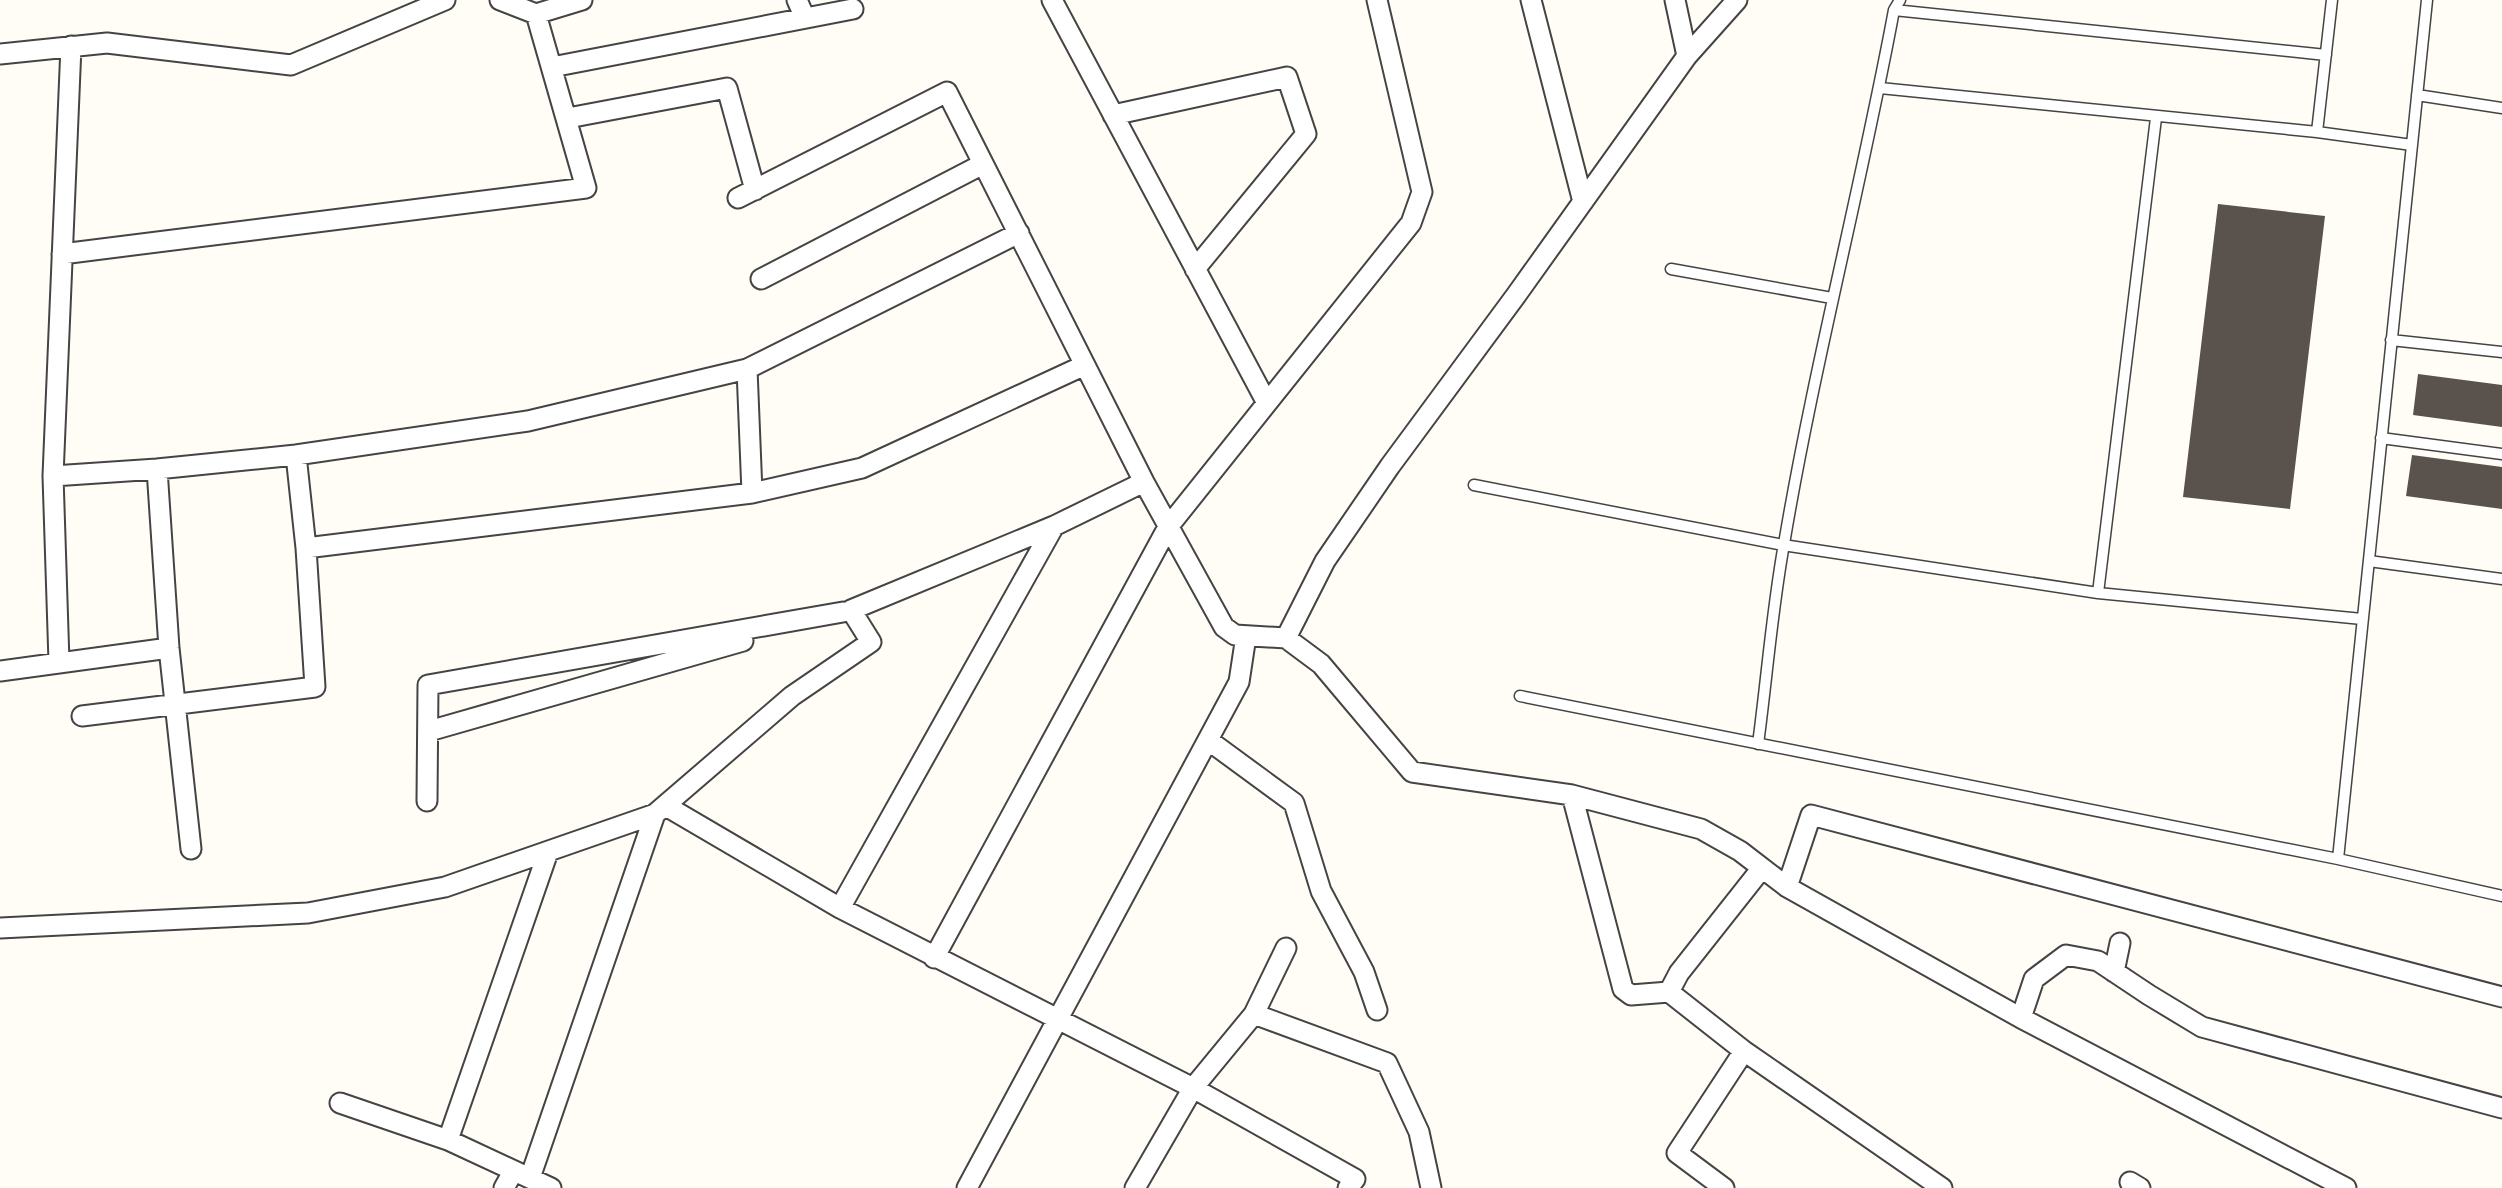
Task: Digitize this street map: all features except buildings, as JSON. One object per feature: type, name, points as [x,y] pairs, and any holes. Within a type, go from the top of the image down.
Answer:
[{"type":"street","points":[[0,54],[107,43],[291,65],[445,0]]},
{"type":"street","points":[[500,0],[536,13],[582,0]]},
{"type":"street","points":[[1052,0],[1267,403]]},
{"type":"street","points":[[934,958],[1168,527],[1411,223],[1422,192],[1377,0]]},
{"type":"street","points":[[1531,0],[1583,202]]},
{"type":"street","points":[[1675,0],[1687,56]]},
{"type":"street","points":[[1286,638],[1325,561],[1390,466],[1687,56],[1737,0]]},
{"type":"street","points":[[552,67],[801,9],[853,9]]},
{"type":"street","points":[[62,254],[586,188],[536,13]]},
{"type":"street","points":[[59,662],[53,476],[71,46]]},
{"type":"street","points":[[1113,115],[1287,77],[1306,134],[1195,269]]},
{"type":"street","points":[[568,118],[727,88],[746,194],[947,92],[1144,482],[1224,627],[1235,635],[1286,638],[1321,664],[1412,772],[1572,796],[1701,829],[1740,851],[1787,887],[2021,1018],[2346,1188]]},
{"type":"street","points":[[761,279],[983,164]]},
{"type":"street","points":[[53,476],[296,456],[528,421],[747,369],[1019,233]]},
{"type":"street","points":[[306,548],[752,494],[862,468],[1085,365]]},
{"type":"street","points":[[747,369],[752,494]]},
{"type":"street","points":[[82,716],[315,687],[306,548],[296,456]]},
{"type":"street","points":[[157,469],[169,648],[191,849]]},
{"type":"street","points":[[429,731],[847,611],[1054,526],[1144,482]]},
{"type":"street","points":[[841,908],[1054,526]]},
{"type":"street","points":[[427,802],[428,685],[847,611]]},
{"type":"street","points":[[0,928],[308,913],[445,887],[661,810],[792,696],[871,642],[847,611]]},
{"type":"street","points":[[967,1188],[1239,682],[1246,636]]},
{"type":"street","points":[[0,671],[169,648]]},
{"type":"street","points":[[1208,740],[1294,803],[1321,891],[1364,972],[1377,1010]]},
{"type":"street","points":[[1572,796],[1623,989],[1631,995],[1669,992],[1744,1051],[1942,1188]]},
{"type":"street","points":[[661,810],[934,958],[1193,1088],[1356,1185]]},
{"type":"street","points":[[516,1179],[661,810]]},
{"type":"street","points":[[1787,887],[1811,815],[2502,997]]},
{"type":"street","points":[[449,1140],[548,852]]},
{"type":"street","points":[[1669,992],[1679,973],[1762,868]]},
{"type":"street","points":[[2114,971],[2120,943]]},
{"type":"street","points":[[1135,1188],[1193,1088],[1254,1014],[1286,948]]},
{"type":"street","points":[[2021,1018],[2034,979],[2066,956],[2098,961],[2202,1027],[2502,1108]]},
{"type":"street","points":[[1254,1014],[1387,1063],[1419,1132],[1431,1188]]},
{"type":"street","points":[[1724,1188],[1677,1153],[1744,1051]]},
{"type":"street","points":[[340,1103],[449,1140],[516,1179],[551,1188]]},
{"type":"lane","points":[[1758,744],[1783,545],[1832,298],[1880,88],[1894,10],[1900,0]]},
{"type":"lane","points":[[2317,132],[2332,0]]},
{"type":"lane","points":[[2338,859],[2427,0]]},
{"type":"lane","points":[[1894,10],[2326,55]]},
{"type":"lane","points":[[1880,88],[2156,118],[2317,132],[2412,145]]},
{"type":"lane","points":[[2417,95],[2502,108]]},
{"type":"lane","points":[[2098,593],[2156,118]]},
{"type":"lane","points":[[1671,269],[1832,298]]},
{"type":"lane","points":[[2391,340],[2502,352]]},
{"type":"lane","points":[[2381,438],[2502,454]]},
{"type":"lane","points":[[1474,485],[1783,545],[2098,593],[2362,618]]},
{"type":"lane","points":[[2369,561],[2502,579]]},
{"type":"lane","points":[[1520,696],[2338,859],[2502,897]]}]
